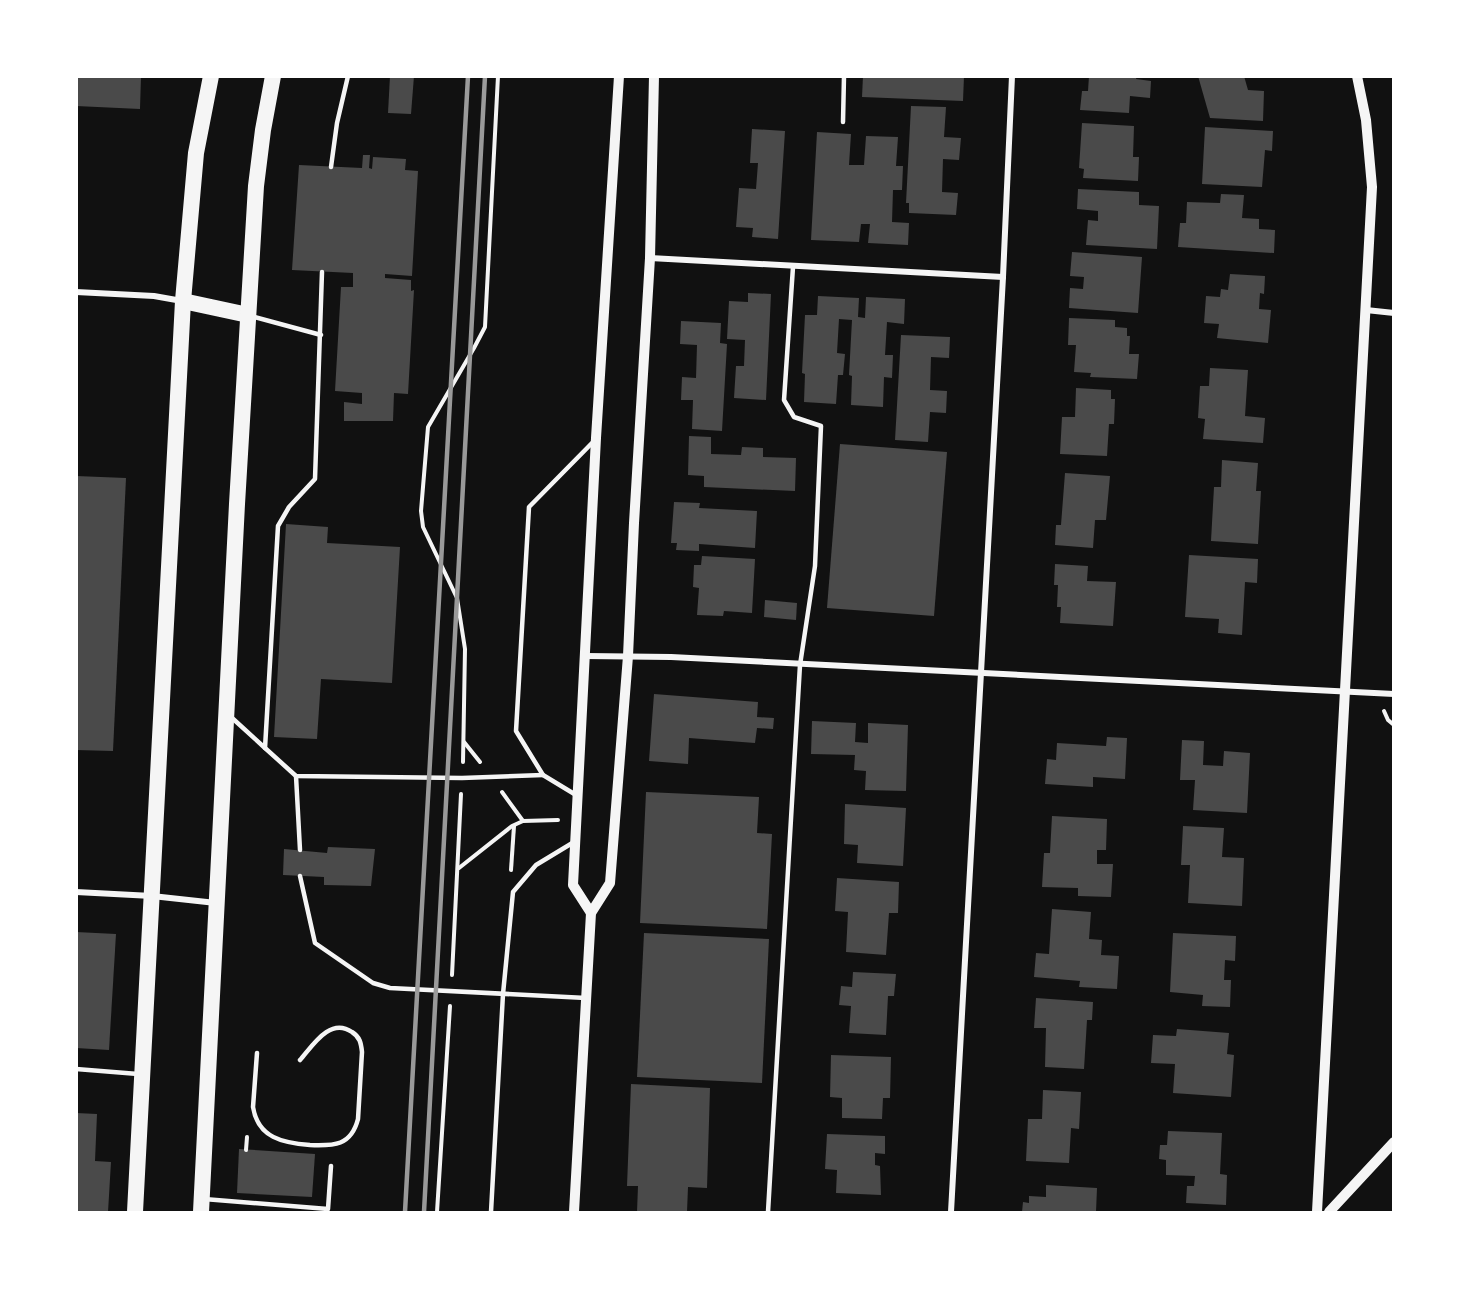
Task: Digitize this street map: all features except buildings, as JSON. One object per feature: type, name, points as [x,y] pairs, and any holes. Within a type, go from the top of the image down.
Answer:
[{"type":"highway","points":[[135,1212],[183,301],[196,153],[211,76]]},
{"type":"highway","points":[[201,1206],[256,186],[262,130],[273,76]]},
{"type":"highway","points":[[183,301],[248,315]]},
{"type":"street","points":[[591,913],[573,885],[596,438],[619,76]]},
{"type":"street","points":[[574,1212],[591,913],[610,883],[628,656],[650,258],[654,76]]},
{"type":"street","points":[[951,1212],[1012,76]]},
{"type":"street","points":[[1317,1212],[1372,187],[1368,130],[1357,76]]},
{"type":"street","points":[[650,258],[1003,277]]},
{"type":"street","points":[[76,292],[154,296],[183,301]]},
{"type":"street","points":[[1366,310],[1394,313]]},
{"type":"street","points":[[586,656],[671,657],[1394,694]]},
{"type":"street","points":[[76,892],[152,896],[218,903]]},
{"type":"street","points":[[1329,1212],[1394,1142]]},
{"type":"lane","points":[[331,166],[337,123],[348,76]]},
{"type":"lane","points":[[843,122],[844,76]]},
{"type":"lane","points":[[768,1212],[800,665],[815,566],[821,426],[794,417],[784,400],[793,267]]},
{"type":"lane","points":[[265,748],[278,526],[289,507],[315,479],[322,272]]},
{"type":"lane","points":[[248,315],[321,335]]},
{"type":"lane","points":[[578,797],[543,775],[516,731],[529,507],[596,438]]},
{"type":"lane","points":[[227,713],[296,776],[462,778],[543,775]]},
{"type":"lane","points":[[296,776],[300,850]]},
{"type":"lane","points":[[491,1212],[503,994],[513,892],[536,865],[576,840]]},
{"type":"lane","points":[[300,876],[315,944],[373,983],[390,988],[586,998]]},
{"type":"lane","points":[[258,1053],[254,1107],[260,1124],[276,1138],[288,1143],[330,1146],[339,1144],[351,1135],[358,1119],[361,1042],[348,1030],[340,1027],[330,1028],[300,1060]]},
{"type":"lane","points":[[76,1069],[141,1074]]},
{"type":"lane","points":[[201,1206],[328,1209],[331,1166]]},
{"type":"path","points":[[462,767],[465,649],[457,598],[423,527],[421,511],[428,427],[485,327],[498,76]]},
{"type":"path","points":[[1388,720],[1394,725]]},
{"type":"path","points":[[464,741],[486,768]]},
{"type":"path","points":[[501,789],[523,821]]},
{"type":"path","points":[[452,980],[460,795]]},
{"type":"path","points":[[458,869],[514,825],[523,821],[561,819]]},
{"type":"path","points":[[510,871],[514,825]]},
{"type":"path","points":[[437,1212],[450,1000]]},
{"type":"railway","points":[[405,1212],[468,76]]},
{"type":"railway","points":[[424,1212],[485,76]]}]
